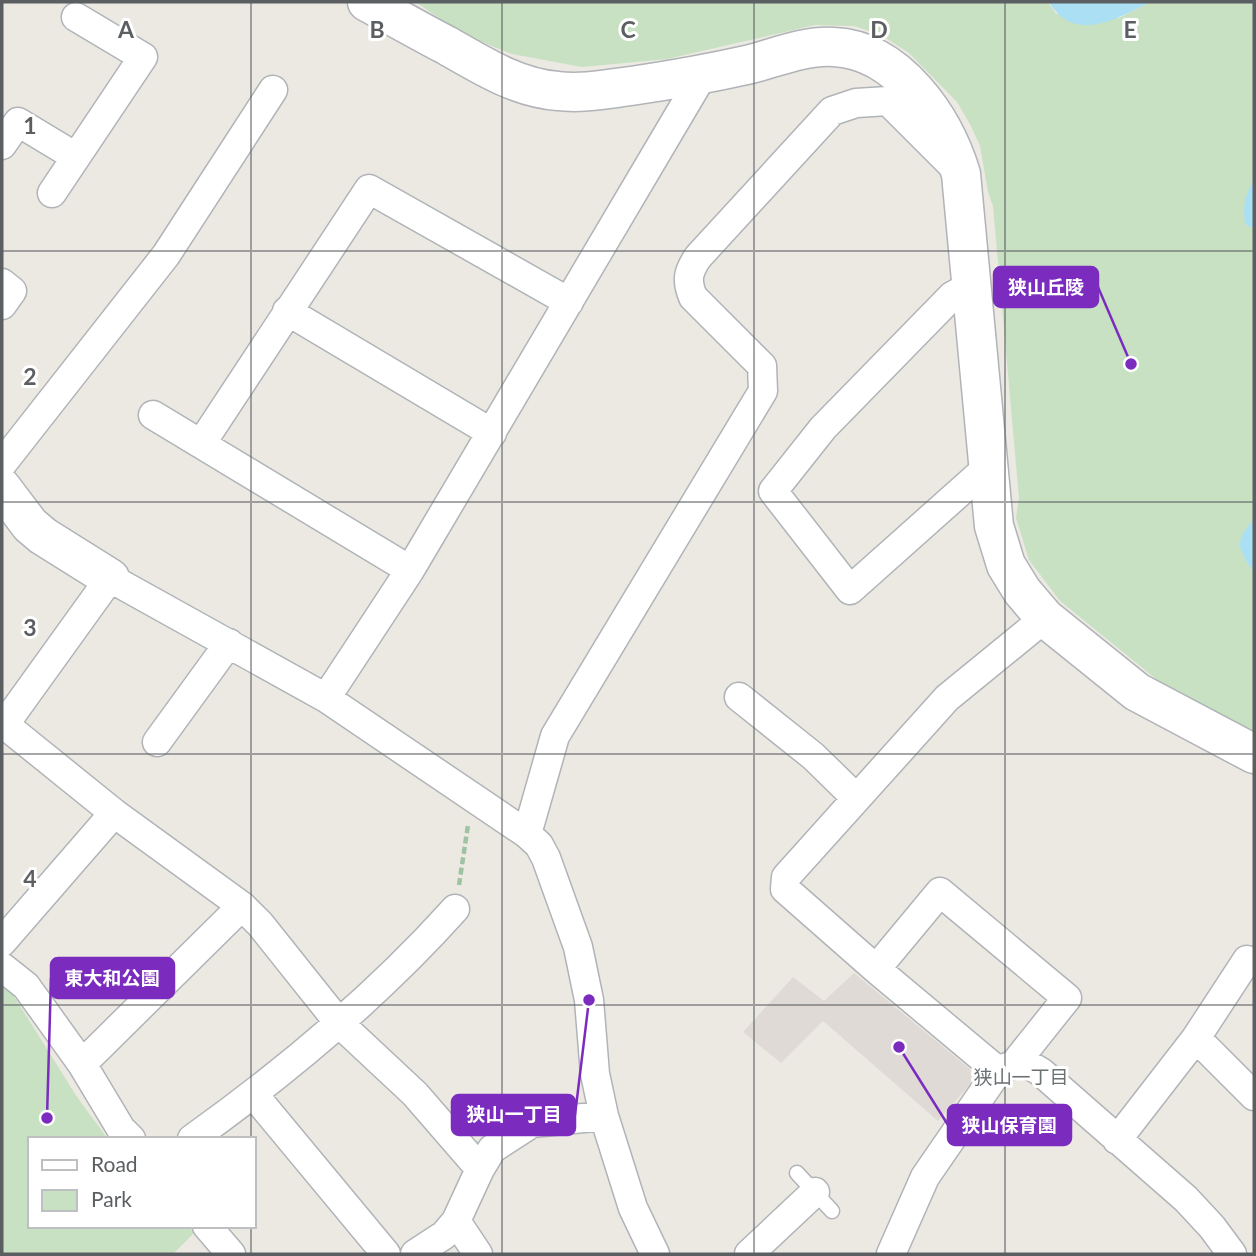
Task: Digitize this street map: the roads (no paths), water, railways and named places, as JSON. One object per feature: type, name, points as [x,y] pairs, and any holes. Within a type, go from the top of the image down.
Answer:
[{"type":"street","points":[[367,2],[491,71],[521,83],[554,91],[600,90],[702,76],[820,47],[867,54],[903,79],[929,108],[945,133],[961,174],[994,526],[1006,565],[1022,591],[1045,618],[1136,692],[1254,754]]},
{"type":"street","points":[[52,193],[143,57],[76,17]]},
{"type":"street","points":[[326,698],[410,570],[702,76]]},
{"type":"street","points":[[2,464],[166,255],[273,90]]},
{"type":"street","points":[[527,834],[555,736],[763,391],[762,366],[693,297],[687,284],[688,272],[698,257],[832,111],[856,103],[888,101],[961,174]]},
{"type":"street","points":[[2,145],[18,122],[76,157]]},
{"type":"street","points":[[201,444],[369,189],[569,302]]},
{"type":"street","points":[[2,283],[12,290],[2,305]]},
{"type":"street","points":[[972,285],[952,296],[832,419],[773,491],[850,590],[988,467]]},
{"type":"street","points":[[287,311],[492,433]]},
{"type":"street","points":[[153,415],[410,570]]},
{"type":"street","points":[[2,488],[43,536],[110,578],[326,698],[473,796],[539,845],[578,947],[589,1000],[595,1074],[604,1116],[633,1208],[655,1254]]},
{"type":"street","points":[[110,578],[4,721],[114,813],[242,906],[260,924],[339,1023],[415,1094],[481,1169]]},
{"type":"street","points":[[1045,618],[947,698],[786,877],[785,889],[876,969],[1007,1066],[1029,1064],[1041,1072],[1186,1199],[1232,1254]]},
{"type":"street","points":[[157,742],[229,643]]},
{"type":"street","points":[[739,697],[813,756],[856,799]]},
{"type":"street","points":[[2,942],[114,813]]},
{"type":"street","points":[[876,969],[940,892],[1067,998],[1007,1066],[925,1177],[891,1254]]},
{"type":"street","points":[[82,1064],[242,906]]},
{"type":"street","points":[[195,1137],[254,1095],[339,1023],[424,944],[455,909]]},
{"type":"street","points":[[1117,1140],[1196,1038],[1247,960]]},
{"type":"street","points":[[2,967],[26,986],[82,1064],[121,1129],[129,1137]]},
{"type":"street","points":[[1196,1038],[1254,1096]]},
{"type":"street","points":[[254,1095],[386,1254]]},
{"type":"street","points":[[415,1254],[444,1235],[456,1221],[492,1149],[532,1123],[604,1116]]},
{"type":"street","points":[[749,1254],[814,1192]]},
{"type":"street","points":[[456,1221],[478,1254]]},
{"type":"street","points":[[209,1228],[231,1254]]},
{"type":"water","points":[[1049,2],[1150,2],[1110,21],[1083,25],[1059,15]]},
{"type":"water","points":[[1254,181],[1254,229],[1245,224],[1244,212],[1246,196]]},
{"type":"water","points":[[1254,519],[1254,572],[1239,545],[1243,533]]},
{"type":"place","name":"狭山丘陵","points":[[1131,364]]},
{"type":"place","name":"狭山一丁目","points":[[589,1000]]},
{"type":"place","name":"狭山保育園","points":[[899,1047]]},
{"type":"place","name":"東大和公園","points":[[47,1118]]},
{"type":"district","name":"狭山一丁目","points":[[1021,1077]]}]
